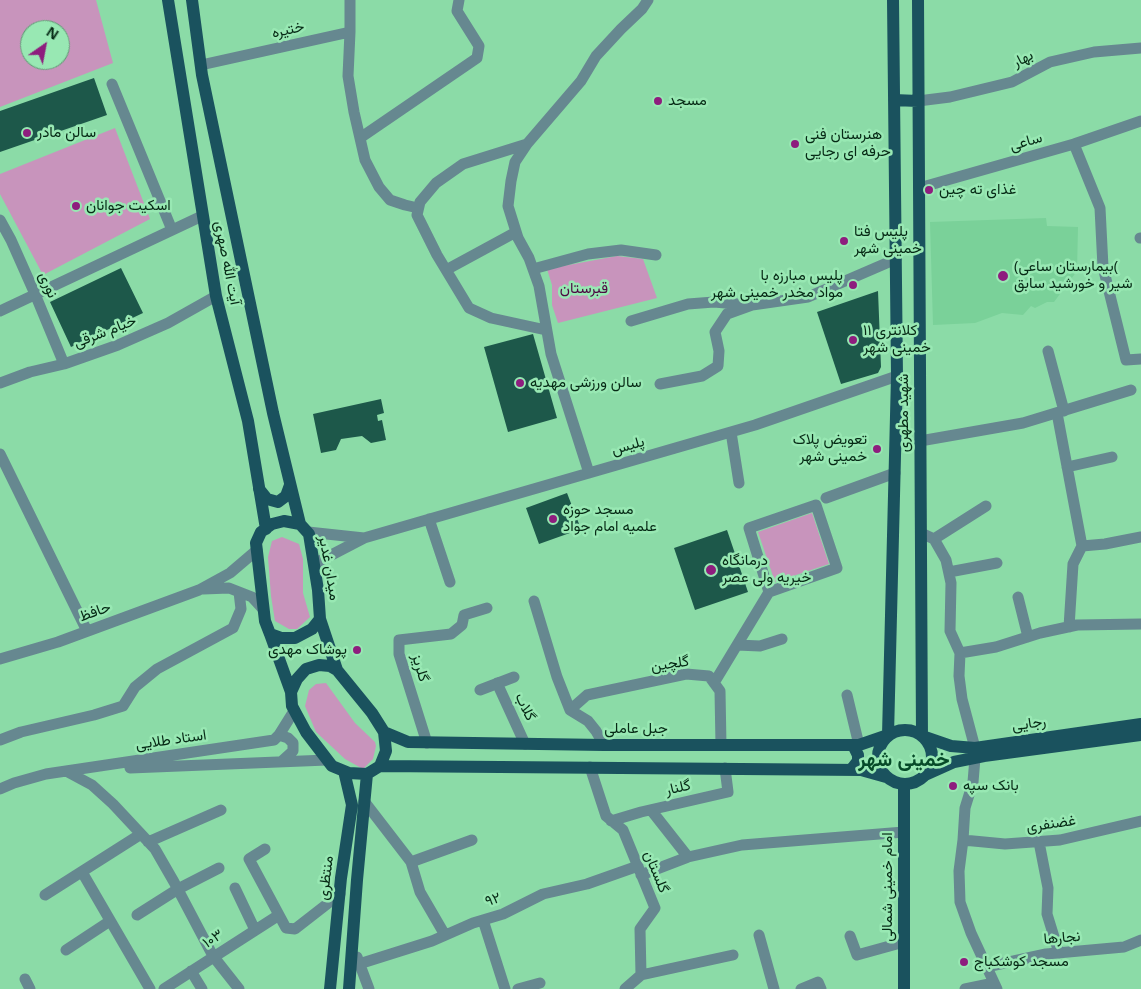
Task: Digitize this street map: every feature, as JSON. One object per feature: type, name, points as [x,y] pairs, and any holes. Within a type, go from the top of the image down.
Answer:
[{"type":"main road","name":"آیت الله صهری","points":[[168,0],[216,296],[248,421],[266,529]]},
{"type":"main road","name":"آیت الله صهری","points":[[192,0],[201,65],[268,394],[290,485],[304,528]]},
{"type":"main road","name":"شهید مطهری","points":[[888,735],[897,376],[893,0]]},
{"type":"main road","name":"شهید مطهری","points":[[918,0],[922,736]]},
{"type":"main road","points":[[894,100],[918,101]]},
{"type":"main road","points":[[259,489],[267,499],[278,502],[286,496],[290,485]]},
{"type":"main road","name":"میدان غدیر","points":[[266,529],[272,524],[284,521],[304,528],[309,534],[320,619],[312,629],[296,638],[281,638],[270,634]]},
{"type":"main road","points":[[266,529],[261,532],[256,543],[263,609],[265,621],[291,692],[292,706],[306,732],[332,766],[349,773],[367,774],[380,766],[590,767],[861,770],[886,776]]},
{"type":"main road","points":[[320,619],[337,670],[372,713],[384,732],[386,751],[380,766]]},
{"type":"main road","points":[[291,692],[297,679],[306,669],[319,665],[330,666],[337,670]]},
{"type":"main road","name":"رجایی","points":[[925,775],[975,753],[1141,724]]},
{"type":"main road","points":[[896,730],[914,731],[922,736],[932,750],[930,767],[925,775],[912,783],[904,784],[891,781],[880,769],[877,760],[881,742],[896,730]]},
{"type":"main road","name":"جبل عاملی","points":[[384,732],[408,742],[604,745],[856,745],[888,735]]},
{"type":"main road","name":"رجایی","points":[[922,736],[975,753],[1141,735]]},
{"type":"main road","points":[[850,770],[858,761],[856,745]]},
{"type":"main road","name":"منتظری","points":[[330,989],[352,805],[344,771]]},
{"type":"main road","name":"منتظری","points":[[349,989],[367,774]]},
{"type":"main road","name":"امام خمینی شمالی","points":[[904,784],[904,989]]},
{"type":"street","points":[[350,0],[348,76],[365,160],[379,187],[390,200],[405,206],[418,208]]},
{"type":"street","points":[[360,138],[477,58],[478,46],[457,10],[459,0]]},
{"type":"street","points":[[589,473],[551,354],[539,286],[516,232],[508,206],[511,181],[515,162],[527,144],[582,81],[596,56],[642,9],[648,0]]},
{"type":"street","name":"ختیره","points":[[201,65],[350,32]]},
{"type":"street","name":"بهار","points":[[918,101],[950,97],[1012,82],[1050,62],[1086,54],[1141,48]]},
{"type":"street","points":[[112,84],[172,230]]},
{"type":"street","name":"ساعی","points":[[919,188],[1074,144],[1141,121]]},
{"type":"street","points":[[527,144],[463,164],[436,182],[420,202],[417,215],[446,270],[469,308],[491,318],[546,330]]},
{"type":"street","points":[[1074,144],[1100,208],[1103,267],[1126,360],[1141,359]]},
{"type":"street","points":[[0,311],[202,216]]},
{"type":"street","name":"نوری","points":[[0,220],[36,294],[64,364]]},
{"type":"street","points":[[446,270],[516,232]]},
{"type":"street","points":[[0,245],[11,240]]},
{"type":"street","points":[[533,269],[588,254],[621,250],[656,256]]},
{"type":"street","points":[[660,384],[702,376],[718,366],[719,351],[715,332],[727,314],[752,306],[808,297],[896,259]]},
{"type":"street","name":"خیام شرقی","points":[[0,383],[30,372],[64,364],[118,345],[168,323],[216,296]]},
{"type":"street","points":[[631,321],[688,304],[714,302],[752,306]]},
{"type":"street","points":[[1048,350],[1082,546],[1073,564],[1069,627]]},
{"type":"street","name":"پلیس","points":[[364,538],[731,432],[897,376]]},
{"type":"street","points":[[920,441],[1023,423],[1131,390]]},
{"type":"street","points":[[731,432],[739,484]]},
{"type":"street","points":[[0,454],[87,631]]},
{"type":"street","points":[[1067,467],[1112,458]]},
{"type":"street","points":[[826,498],[895,474]]},
{"type":"street","points":[[721,745],[720,691],[714,684],[769,592],[837,568],[816,505],[749,528],[769,592]]},
{"type":"street","points":[[934,539],[986,506]]},
{"type":"street","points":[[429,519],[450,582]]},
{"type":"street","points":[[304,528],[364,538]]},
{"type":"street","points":[[921,533],[934,539],[946,560],[949,572],[951,583],[950,631],[960,653],[959,676],[962,699],[975,753],[973,782],[965,808],[959,871],[960,902],[995,986],[965,989]]},
{"type":"street","points":[[1082,546],[1141,537]]},
{"type":"street","points":[[314,564],[364,538]]},
{"type":"street","points":[[199,590],[230,573],[257,550]]},
{"type":"street","points":[[949,572],[997,563]]},
{"type":"street","points":[[199,590],[229,588],[252,598],[263,609]]},
{"type":"street","name":"حافظ","points":[[0,659],[87,631],[199,590]]},
{"type":"street","points":[[0,740],[21,732],[94,715],[123,706],[135,687],[157,669],[233,628],[241,609],[239,592]]},
{"type":"street","points":[[1018,597],[1028,637]]},
{"type":"street","points":[[534,601],[557,677],[570,710],[588,721],[604,745]]},
{"type":"street","name":"گلریز","points":[[427,742],[400,654],[399,640],[451,634],[462,625],[464,615],[487,608]]},
{"type":"street","points":[[960,653],[996,647],[1069,627],[1141,624]]},
{"type":"street","points":[[737,645],[760,646],[782,639]]},
{"type":"street","name":"گلچین","points":[[570,710],[588,695],[686,674],[709,676],[714,684]]},
{"type":"street","points":[[480,690],[514,677]]},
{"type":"street","name":"گلاب","points":[[497,684],[525,744]]},
{"type":"street","points":[[847,695],[856,745]]},
{"type":"street","points":[[282,761],[293,751],[293,744],[288,738],[279,735],[294,711]]},
{"type":"street","name":"استاد طلایی","points":[[0,789],[46,774],[274,740],[279,735]]},
{"type":"street","name":"استاد طلایی","points":[[66,771],[327,760]]},
{"type":"street","name":"گلستان","points":[[590,767],[606,816],[623,830],[655,908],[640,929],[641,975]]},
{"type":"street","name":"گلنار","points":[[611,821],[728,792],[725,768]]},
{"type":"street","points":[[66,771],[92,785],[113,804],[155,849],[214,956],[239,989]]},
{"type":"street","points":[[364,801],[411,862],[420,892],[445,936]]},
{"type":"street","points":[[45,896],[82,872],[144,838],[221,810]]},
{"type":"street","points":[[651,810],[688,856]]},
{"type":"street","name":"غضنفری","points":[[963,840],[1005,844],[1060,840],[1141,821]]},
{"type":"street","name":"۹۲","points":[[360,964],[432,941],[483,920],[503,914],[543,894],[688,856],[742,846],[904,832]]},
{"type":"street","points":[[411,862],[472,840]]},
{"type":"street","points":[[1039,842],[1048,888],[1047,914],[1059,953]]},
{"type":"street","points":[[264,849],[249,859],[286,928],[295,929],[340,894]]},
{"type":"street","points":[[137,915],[178,889],[219,868]]},
{"type":"street","points":[[82,872],[150,989]]},
{"type":"street","points":[[235,888],[255,930]]},
{"type":"street","name":"۱۰۳","points":[[164,989],[279,915]]},
{"type":"street","points":[[483,920],[505,989]]},
{"type":"street","points":[[66,950],[110,921]]},
{"type":"street","points":[[759,935],[774,989]]},
{"type":"street","points":[[850,936],[857,954],[904,942]]},
{"type":"street","name":"نجارها","points":[[986,967],[1046,954],[1124,947],[1141,940]]},
{"type":"street","points":[[352,946],[369,989]]},
{"type":"street","points":[[625,989],[641,975],[733,954]]},
{"type":"street","points":[[190,971],[202,989]]},
{"type":"street","points":[[800,989],[818,982],[821,989]]},
{"type":"street","points":[[518,989],[540,983]]},
{"type":"shaded area","name":"(بیمارستان ساعی( شیر و خورشید سابق","points":[[1046,218],[1047,226],[1078,227],[1077,271],[1054,302],[1047,302],[1035,308],[1031,306],[1023,315],[1002,313],[975,323],[933,325],[930,222]]},
{"type":"green space","points":[[0,0],[96,0],[113,63],[0,107]]},
{"type":"green space","name":"اسکیت جوانان","points":[[115,128],[150,219],[43,275],[0,194],[0,174]]},
{"type":"green space","name":"قبرستان","points":[[617,256],[643,259],[657,298],[558,323],[552,305],[552,285],[547,269]]},
{"type":"green space","points":[[812,513],[829,564],[775,582],[758,532]]},
{"type":"green space","points":[[282,537],[299,544],[303,559],[303,593],[310,617],[297,629],[289,629],[275,621],[268,557],[272,541]]},
{"type":"green space","points":[[326,683],[355,723],[375,742],[373,759],[363,769],[345,759],[316,732],[305,706],[309,690],[316,684]]},
{"type":"building","name":"سالن مادر","points":[[94,78],[107,115],[0,152],[0,111]]},
{"type":"building","points":[[121,268],[143,313],[71,347],[50,302]]},
{"type":"building","name":"کلانتری ۱۱ خمینی شهر","points":[[878,291],[881,367],[878,373],[841,384],[817,312]]},
{"type":"building","name":"سالن ورزشی مهدیه","points":[[533,334],[557,418],[508,432],[484,347]]},
{"type":"building","points":[[381,399],[384,413],[377,415],[378,421],[382,420],[386,440],[371,443],[362,436],[341,439],[336,450],[321,453],[313,414]]},
{"type":"building","name":"مسجد حوزه علمیه امام جواد","points":[[567,493],[581,529],[539,544],[526,508]]},
{"type":"building","name":"درمانگاه خیریه ولی عصر","points":[[727,530],[748,592],[695,610],[674,548]]},
{"type":"place","name":"مسجد","points":[[658,101]]},
{"type":"place","name":"سالن مادر","points":[[27,133]]},
{"type":"place","name":"هنرستان فنی حرفه ای رجایی","points":[[795,144]]},
{"type":"place","name":"غذای ته چین","points":[[929,190]]},
{"type":"place","name":"اسکیت جوانان","points":[[76,206]]},
{"type":"place","name":"پلیس فتا خمینی شهر","points":[[844,241]]},
{"type":"place","name":"(بیمارستان ساعی( شیر و خورشید سابق","points":[[1003,276]]},
{"type":"place","name":"پلیس مبارزه با مواد مخدر خمینی شهر","points":[[853,285]]},
{"type":"place","name":"کلانتری ۱۱ خمینی شهر","points":[[853,340]]},
{"type":"place","name":"سالن ورزشی مهدیه","points":[[520,383]]},
{"type":"place","name":"تعویض پلاک خمینی شهر","points":[[877,449]]},
{"type":"place","name":"مسجد حوزه علمیه امام جواد","points":[[553,519]]},
{"type":"place","name":"درمانگاه خیریه ولی عصر","points":[[711,570]]},
{"type":"place","name":"پوشاک مهدی","points":[[357,650]]},
{"type":"place","name":"بانک سپه","points":[[953,786]]},
{"type":"place","name":"مسجد کوشکباج","points":[[964,962]]},
{"type":"district","name":"خمینی شهر","points":[[904,760]]}]
